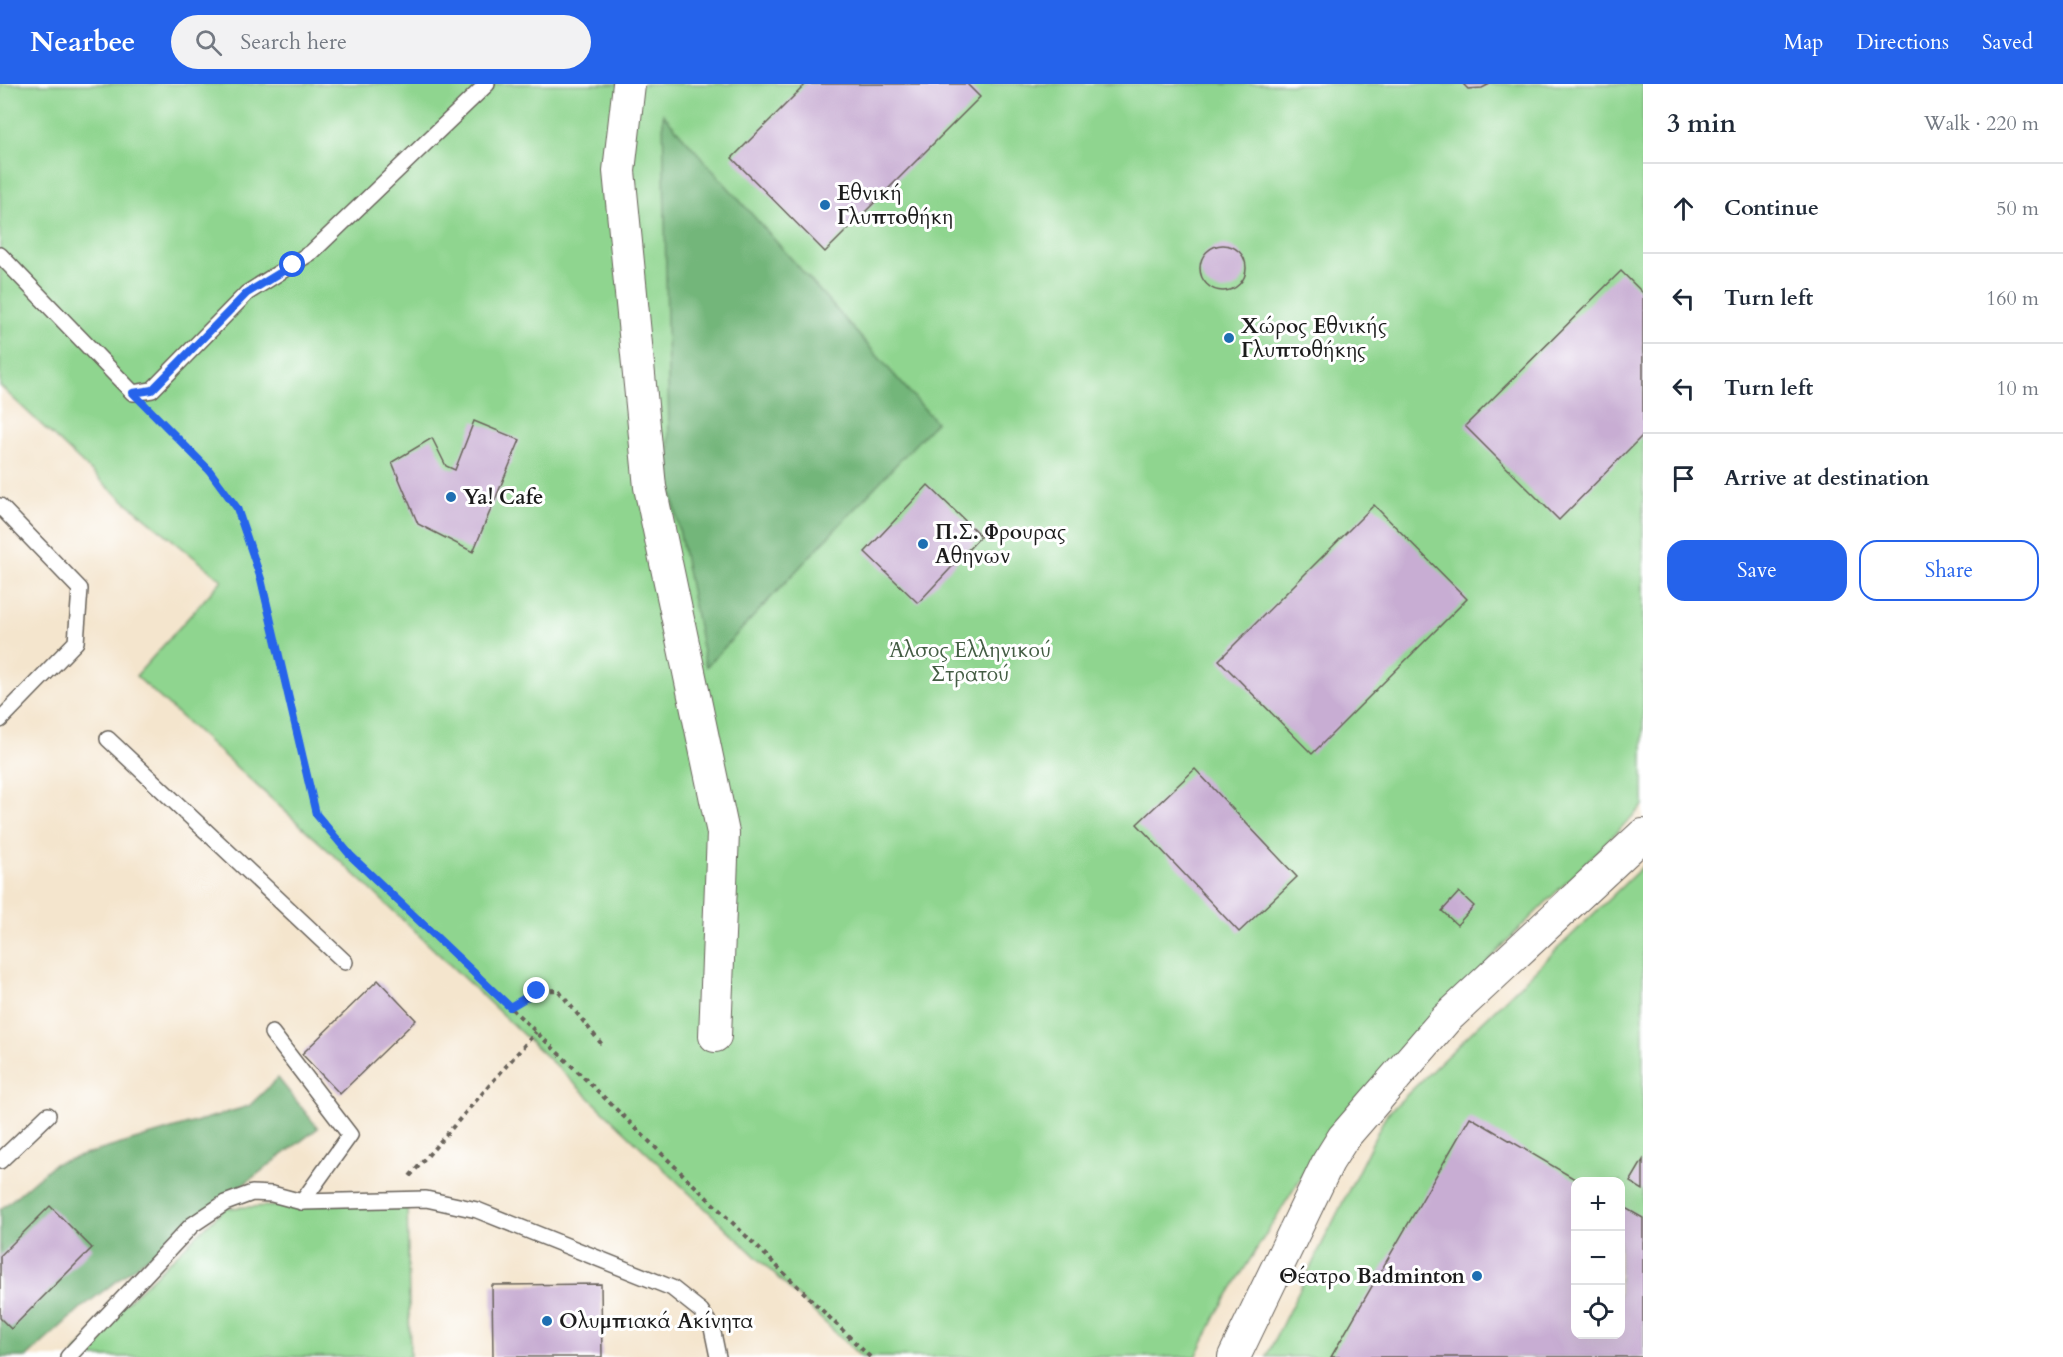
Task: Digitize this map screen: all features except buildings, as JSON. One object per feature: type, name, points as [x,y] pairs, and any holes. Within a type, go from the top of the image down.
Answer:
[{"type":"street","points":[[629,84],[620,171],[650,487],[723,833],[715,1036]]},
{"type":"street","points":[[1234,1357],[1328,1162],[1342,1138],[1446,1019],[1643,835]]},
{"type":"lane","points":[[0,255],[133,393],[152,390],[247,293],[312,252],[487,84]]},
{"type":"lane","points":[[0,506],[81,589],[76,642],[0,720]]},
{"type":"lane","points":[[108,739],[345,962]]},
{"type":"lane","points":[[272,1033],[350,1135],[302,1202]]},
{"type":"lane","points":[[0,1161],[48,1116]]},
{"type":"lane","points":[[68,1357],[74,1348],[200,1219],[225,1203],[252,1193],[272,1194],[302,1202],[426,1199],[477,1210],[672,1288],[701,1311],[712,1329],[718,1357]]},
{"type":"path","points":[[133,393],[209,470],[237,508],[261,579],[316,814],[351,856],[536,1032],[870,1357]]},
{"type":"path","points":[[510,1007],[537,991],[558,990],[604,1047]]},
{"type":"path","points":[[389,1200],[536,1032]]},
{"type":"green space","name":"Άλσος Ελληνικού Στρατού","points":[[0,84],[1643,84],[1643,806],[1511,937],[1323,1142],[1220,1308],[1196,1357],[861,1357],[362,881],[136,676],[222,580],[110,489],[0,386]]},
{"type":"green space","points":[[663,114],[936,422],[706,667],[670,483]]},
{"type":"green space","points":[[1643,866],[1643,1357],[1266,1357],[1386,1115]]},
{"type":"green space","points":[[278,1078],[318,1128],[81,1308],[27,1357],[0,1357],[0,1210],[54,1164],[249,1106]]},
{"type":"green space","points":[[407,1200],[410,1357],[75,1357],[74,1353],[225,1208]]},
{"type":"place","name":"Εθνική Γλυπτοθήκη","points":[[825,205]]},
{"type":"place","name":"Χώρος Εθνικής Γλυπτοθήκης","points":[[1229,338]]},
{"type":"place","name":"Ya! Cafe","points":[[451,497]]},
{"type":"place","name":"Π.Σ. Φρουρας Αθηνων","points":[[923,544]]},
{"type":"place","name":"Θέατρο Badminton","points":[[1477,1276]]},
{"type":"place","name":"Ολυμπιακά Ακίνητα","points":[[547,1321]]},
{"type":"route","points":[[293,265],[247,293],[152,390],[133,393],[209,470],[237,508],[261,579],[316,814],[351,856],[510,1007],[537,991]]}]
